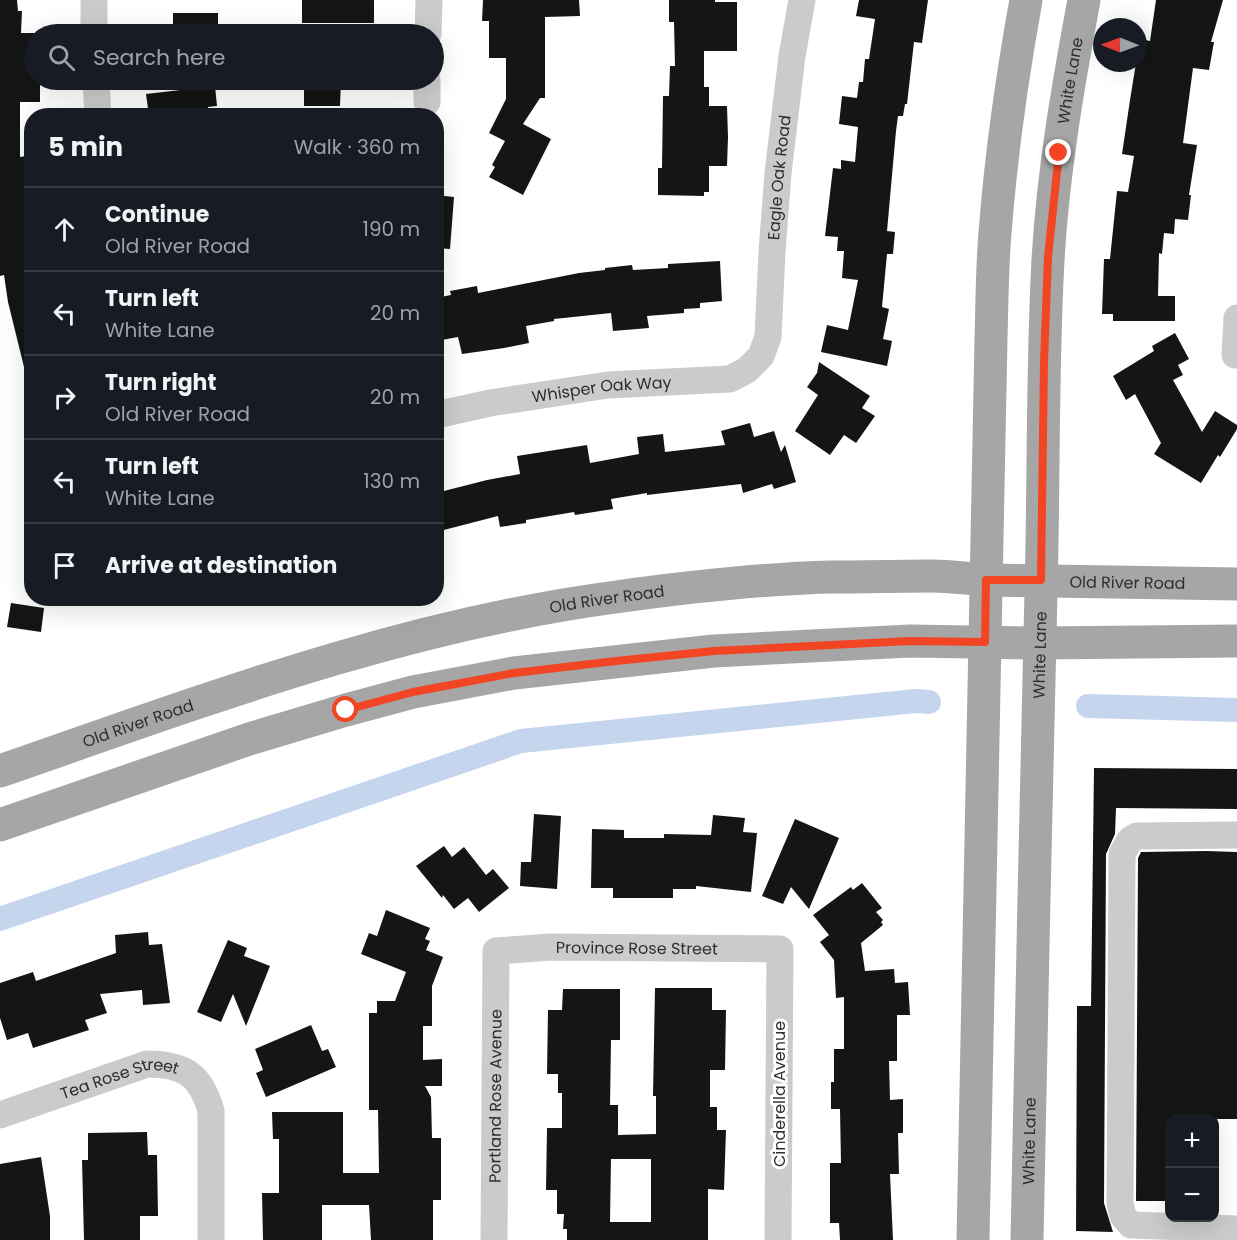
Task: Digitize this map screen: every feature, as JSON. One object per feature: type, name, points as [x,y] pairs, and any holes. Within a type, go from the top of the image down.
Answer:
[{"type":"main road","points":[[973,1240],[995,234],[1007,118],[1026,0]]},
{"type":"main road","name":"White Lane","points":[[1027,1240],[1048,257],[1060,141],[1084,0]]},
{"type":"main road","name":"Old River Road","points":[[0,771],[232,690],[333,658],[402,639],[507,615],[613,597],[720,585],[828,578],[935,576],[986,580],[1237,584]]},
{"type":"main road","points":[[0,825],[249,739],[346,710],[413,692],[514,673],[714,651],[910,641],[1040,644],[1237,641]]},
{"type":"main road","points":[[975,1149],[985,1161],[989,1179],[992,1240]]},
{"type":"street","points":[[94,0],[94,24]]},
{"type":"street","points":[[428,24],[429,0]]},
{"type":"street","name":"Eagle Oak Road","points":[[761,356],[768,337],[771,252],[778,173],[792,56],[802,0]]},
{"type":"street","points":[[97,90],[98,108]]},
{"type":"street","points":[[1236,355],[1237,318]]},
{"type":"street","name":"Whisper Oak Way","points":[[444,413],[490,403],[608,385],[730,379],[747,370],[761,356]]},
{"type":"street","points":[[1237,835],[1137,836],[1130,840],[1122,854],[1120,1192],[1123,1216],[1131,1225],[1237,1228]]},
{"type":"street","name":"Province Rose Street","points":[[496,951],[551,947],[780,948]]},
{"type":"street","name":"Cinderella Avenue","points":[[778,1240],[780,948]]},
{"type":"street","name":"Portland Rose Avenue","points":[[494,1240],[496,951]]},
{"type":"street","name":"Tea Rose Street","points":[[0,1115],[147,1064],[167,1064],[183,1070],[196,1080],[206,1093],[211,1118],[211,1240]]},
{"type":"building","points":[[0,0],[17,0],[18,11],[22,11],[21,33],[24,33],[24,90],[40,90],[40,102],[20,102],[20,157],[24,156],[24,367],[8,302],[4,275],[0,276]]},
{"type":"building","points":[[302,0],[374,0],[374,23],[302,23]]},
{"type":"building","points":[[483,0],[579,0],[580,16],[545,17],[545,98],[540,98],[523,124],[551,139],[523,195],[489,177],[495,167],[492,165],[505,141],[489,133],[506,99],[506,58],[489,58],[489,21],[482,21]]},
{"type":"building","points":[[669,0],[737,2],[737,51],[704,51],[704,87],[709,87],[709,106],[727,106],[728,137],[727,166],[709,166],[709,192],[704,192],[704,196],[658,195],[658,168],[662,168],[663,96],[669,96],[670,66],[675,66],[674,22],[669,22]]},
{"type":"building","points":[[859,0],[928,0],[922,43],[914,42],[907,104],[905,104],[903,116],[898,116],[896,131],[887,231],[895,232],[893,254],[887,254],[882,307],[889,309],[883,339],[892,341],[887,366],[821,352],[827,325],[848,330],[858,280],[842,278],[844,251],[837,251],[838,237],[825,236],[833,168],[841,169],[841,160],[855,162],[858,127],[839,124],[842,96],[857,98],[859,82],[863,82],[865,59],[869,59],[875,19],[856,16]]},
{"type":"building","points":[[1156,0],[1223,0],[1211,42],[1214,42],[1209,70],[1193,68],[1183,143],[1197,145],[1189,195],[1191,195],[1188,220],[1175,219],[1174,234],[1164,233],[1162,254],[1159,253],[1158,296],[1175,296],[1175,321],[1113,321],[1113,314],[1102,314],[1104,259],[1110,259],[1117,191],[1128,192],[1134,156],[1122,154],[1135,72],[1147,72],[1147,40],[1150,41]]},
{"type":"building","points":[[173,13],[218,13],[218,24],[173,24]]},
{"type":"building","points":[[180,90],[215,90],[217,106],[148,108],[146,94]]},
{"type":"building","points":[[304,90],[341,90],[340,106],[304,106]]},
{"type":"building","points":[[444,196],[454,197],[450,249],[444,249]]},
{"type":"building","points":[[720,261],[722,301],[700,303],[700,308],[684,309],[684,313],[647,316],[649,328],[613,331],[611,313],[554,319],[554,321],[526,326],[529,343],[462,354],[458,337],[444,340],[444,296],[451,295],[450,291],[477,286],[478,293],[605,270],[605,268],[632,265],[633,270],[668,268],[668,264]]},
{"type":"building","points":[[1175,333],[1189,359],[1178,365],[1183,375],[1173,380],[1202,432],[1215,411],[1237,425],[1237,429],[1220,457],[1218,455],[1201,483],[1154,454],[1161,443],[1135,394],[1126,400],[1113,376],[1154,351],[1152,346]]},
{"type":"building","points":[[819,362],[870,396],[862,408],[875,416],[856,443],[844,435],[830,455],[795,431],[818,395],[807,387],[817,373]]},
{"type":"building","points":[[750,423],[754,437],[774,431],[781,452],[785,445],[796,482],[774,489],[772,484],[743,493],[741,484],[647,495],[647,493],[611,499],[613,509],[575,515],[574,512],[500,527],[498,516],[444,530],[444,491],[520,474],[517,456],[587,445],[590,463],[639,454],[637,437],[663,434],[665,452],[725,445],[721,431]]},
{"type":"building","points":[[11,603],[44,608],[41,632],[7,627]]},
{"type":"building","points":[[1094,768],[1237,769],[1237,809],[1116,808],[1115,834],[1106,854],[1104,1203],[1113,1232],[1076,1231],[1077,1006],[1091,1006]]},
{"type":"building","points":[[534,814],[561,816],[557,889],[520,886],[521,862],[531,862]]},
{"type":"building","points":[[713,815],[745,818],[743,832],[757,833],[751,892],[696,886],[696,889],[673,889],[673,898],[613,898],[613,888],[591,888],[592,829],[624,830],[624,838],[664,838],[664,834],[711,835]]},
{"type":"building","points":[[795,819],[839,838],[809,909],[791,887],[783,904],[762,896]]},
{"type":"building","points":[[444,846],[452,857],[464,847],[486,875],[493,869],[509,888],[479,912],[468,898],[454,909],[416,866]]},
{"type":"building","points":[[1141,852],[1237,852],[1237,1119],[1219,1119],[1219,1114],[1165,1114],[1165,1201],[1136,1201],[1138,858]]},
{"type":"building","points":[[862,883],[882,908],[876,912],[883,920],[881,922],[883,925],[861,943],[865,971],[894,969],[895,983],[908,982],[910,1015],[897,1015],[897,1061],[889,1061],[890,1100],[903,1099],[903,1133],[898,1133],[899,1174],[890,1174],[893,1240],[840,1240],[839,1223],[830,1223],[830,1163],[841,1163],[840,1109],[831,1109],[831,1082],[834,1082],[834,1049],[844,1049],[844,997],[836,998],[834,960],[820,942],[829,935],[813,915],[851,887],[853,890]]},
{"type":"building","points":[[386,910],[430,928],[425,939],[430,941],[426,950],[443,957],[432,986],[432,1026],[423,1026],[423,1060],[442,1059],[442,1086],[425,1086],[431,1097],[432,1138],[441,1138],[441,1200],[433,1200],[433,1240],[371,1240],[369,1205],[322,1205],[322,1240],[263,1240],[262,1193],[279,1193],[279,1139],[273,1139],[272,1112],[343,1112],[343,1173],[379,1173],[378,1110],[369,1110],[369,1013],[377,1013],[377,1001],[395,1001],[406,972],[361,954],[369,933],[377,936]]},
{"type":"building","points":[[148,932],[149,945],[162,944],[170,1003],[143,1005],[142,990],[100,994],[107,1013],[85,1020],[89,1030],[33,1048],[28,1033],[7,1040],[0,1018],[0,983],[33,972],[36,981],[116,953],[115,935]]},
{"type":"building","points":[[228,940],[247,948],[244,956],[270,966],[246,1026],[233,994],[221,1022],[197,1012]]},
{"type":"building","points":[[655,988],[712,988],[712,1010],[726,1010],[725,1070],[710,1070],[710,1107],[717,1107],[717,1130],[726,1130],[724,1190],[708,1189],[708,1240],[567,1240],[567,1229],[563,1229],[564,1214],[557,1214],[557,1190],[546,1190],[547,1128],[562,1128],[562,1093],[558,1093],[558,1074],[547,1074],[548,1010],[562,1010],[563,989],[620,989],[620,1040],[611,1040],[610,1105],[618,1105],[618,1135],[656,1134],[656,1096],[653,1096]],"holes":[[[611,1159],[651,1159],[651,1222],[610,1222]]]},
{"type":"building","points":[[311,1025],[322,1051],[328,1049],[336,1067],[266,1097],[256,1073],[263,1070],[255,1049]]},
{"type":"building","points":[[147,1132],[148,1155],[157,1155],[158,1216],[140,1216],[140,1240],[84,1240],[82,1160],[88,1160],[88,1133]]},
{"type":"building","points":[[41,1157],[50,1216],[50,1240],[0,1240],[0,1164]]},
{"type":"waterway","points":[[0,919],[521,741],[916,701],[929,702]]},
{"type":"waterway","points":[[1088,706],[1237,710]]},
{"type":"route","points":[[346,710],[413,692],[514,673],[616,661],[714,651],[910,641],[985,642],[986,580],[1041,580],[1048,257],[1059,153]]}]
